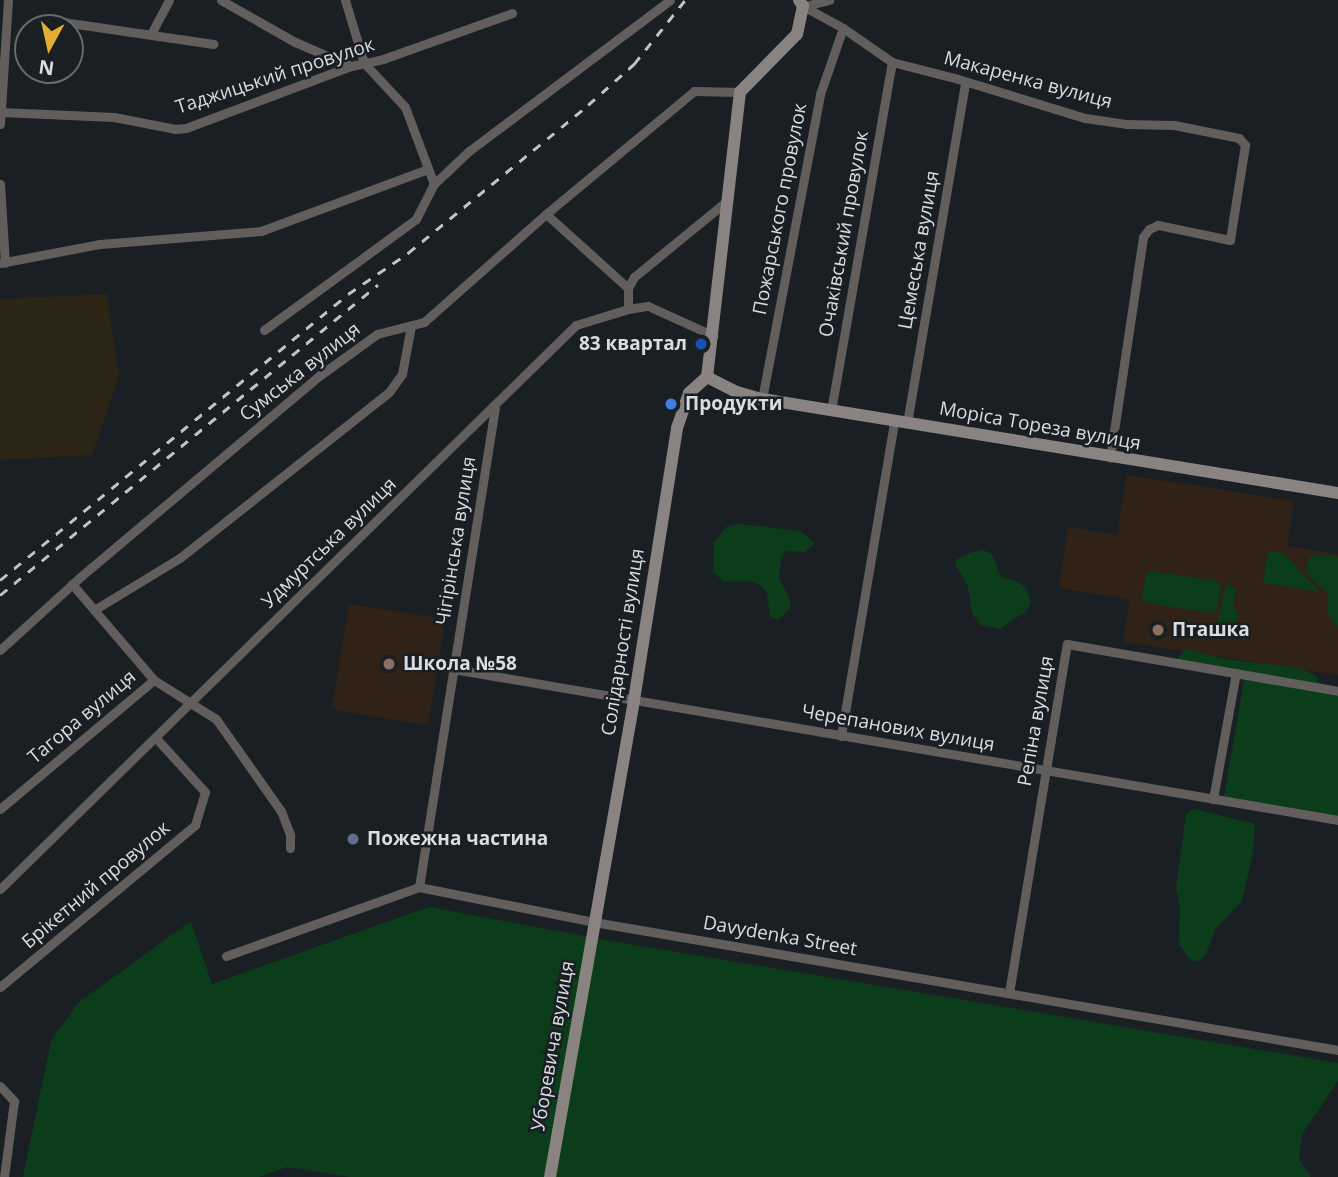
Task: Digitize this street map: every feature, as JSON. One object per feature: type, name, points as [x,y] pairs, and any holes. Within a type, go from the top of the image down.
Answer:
[{"type":"street","points":[[0,124],[8,0]]},
{"type":"street","points":[[151,33],[169,0]]},
{"type":"street","points":[[221,0],[295,42],[351,66]]},
{"type":"street","points":[[345,0],[364,63],[405,107],[434,184]]},
{"type":"street","points":[[264,330],[416,219],[434,184],[469,151],[670,0]]},
{"type":"street","points":[[708,377],[740,92],[797,34],[801,3],[821,5],[829,0]]},
{"type":"street","name":"Макаренка вулиця","points":[[801,3],[844,28],[891,62],[1085,118],[1126,124],[1174,125],[1240,138],[1245,153],[1230,240],[1158,225],[1149,229],[1143,237],[1110,458]]},
{"type":"street","name":"Таджицький провулок","points":[[1,112],[114,117],[175,129],[186,128],[351,66],[383,59],[512,13]]},
{"type":"street","points":[[84,25],[213,44]]},
{"type":"street","name":"Пожарського провулок","points":[[762,399],[820,94],[844,28]]},
{"type":"street","name":"Очакiвський провулок","points":[[831,411],[891,62]]},
{"type":"street","name":"Цемеська вулиця","points":[[841,736],[965,83]]},
{"type":"street","name":"Сумська вулиця","points":[[0,650],[72,584],[319,376],[377,334],[424,322],[546,214],[694,91],[740,92]]},
{"type":"street","points":[[0,184],[3,263],[100,244],[261,231],[428,169]]},
{"type":"street","points":[[628,309],[628,288],[634,277],[727,201]]},
{"type":"street","points":[[546,214],[628,288]]},
{"type":"street","name":"Удмуртська вулиця","points":[[0,889],[576,326],[628,309],[648,306],[714,336]]},
{"type":"street","points":[[94,610],[181,557],[389,392],[402,374],[411,326]]},
{"type":"street","name":"Моріса Тореза вулиця","points":[[708,377],[737,392],[762,399],[1110,458],[1338,493]]},
{"type":"street","name":"Солідарності вулиця","points":[[594,922],[634,700],[677,428],[689,393],[708,377]]},
{"type":"street","name":"Чiгiрiнська вулиця","points":[[419,887],[495,408]]},
{"type":"street","points":[[72,584],[154,680],[216,719],[281,811],[290,835],[290,848]]},
{"type":"street","name":"Репiна вулиця","points":[[1009,993],[1067,644],[1338,691]]},
{"type":"street","name":"Черепанових вулиця","points":[[453,669],[1338,820]]},
{"type":"street","points":[[1213,799],[1236,673]]},
{"type":"street","name":"Тагора вулиця","points":[[0,809],[154,680]]},
{"type":"street","name":"Брiкетний провулок","points":[[0,987],[195,825],[205,792],[155,737]]},
{"type":"street","points":[[226,956],[419,887]]},
{"type":"street","name":"Davydenka Street","points":[[419,887],[594,922],[1338,1050]]},
{"type":"street","name":"Уборевича вулиця","points":[[550,1177],[594,922]]},
{"type":"street","points":[[0,1086],[14,1101],[4,1177]]},
{"type":"shaded area","points":[[107,294],[119,376],[92,455],[0,460],[0,299]]},
{"type":"shaded area","points":[[1127,475],[1294,501],[1287,546],[1338,554],[1338,675],[1123,642],[1130,599],[1059,588],[1068,527],[1117,535]]},
{"type":"shaded area","name":"Школа №58","points":[[349,604],[445,619],[428,725],[332,709]]},
{"type":"green space","points":[[740,524],[800,531],[815,543],[805,552],[786,551],[781,559],[779,578],[791,602],[788,611],[777,620],[770,616],[767,593],[761,586],[753,582],[723,581],[713,572],[714,543],[726,527]]},
{"type":"green space","points":[[983,550],[992,554],[1001,577],[1020,583],[1027,589],[1031,603],[1026,611],[1000,629],[981,625],[973,615],[967,584],[955,564],[956,560],[969,553]]},
{"type":"green space","points":[[1268,551],[1285,554],[1320,592],[1263,583]]},
{"type":"green space","points":[[1317,554],[1338,557],[1338,628],[1327,613],[1328,594],[1310,577],[1306,568],[1309,558]]},
{"type":"green space","points":[[1150,571],[1216,581],[1221,585],[1217,610],[1212,613],[1146,603],[1142,599],[1146,574]]},
{"type":"green space","points":[[1226,584],[1236,588],[1233,609],[1238,610],[1236,624],[1229,632],[1216,631]]},
{"type":"green space","points":[[1185,649],[1225,659],[1300,668],[1316,676],[1325,693],[1338,695],[1338,816],[1224,797],[1244,680],[1257,681],[1217,668],[1192,671],[1183,667],[1177,659]]},
{"type":"green space","points":[[1194,809],[1255,824],[1253,852],[1242,901],[1216,928],[1205,956],[1198,962],[1189,959],[1179,944],[1180,906],[1176,888],[1186,814]]},
{"type":"green space","points":[[429,907],[611,941],[1338,1063],[1338,1081],[1302,1134],[1299,1159],[1311,1177],[350,1177],[287,1167],[259,1177],[23,1177],[51,1041],[78,1003],[191,921],[212,984]]},
{"type":"railway","points":[[0,580],[348,294],[408,253],[588,105],[634,64],[685,0]]},
{"type":"railway","points":[[0,595],[378,284]]},
{"type":"place","name":"83 квартал","points":[[701,344]]},
{"type":"place","name":"Продукти","points":[[671,404]]},
{"type":"place","name":"Пташка","points":[[1158,630]]},
{"type":"place","name":"Школа №58","points":[[389,664]]},
{"type":"place","name":"Пожежна частина","points":[[353,839]]}]
